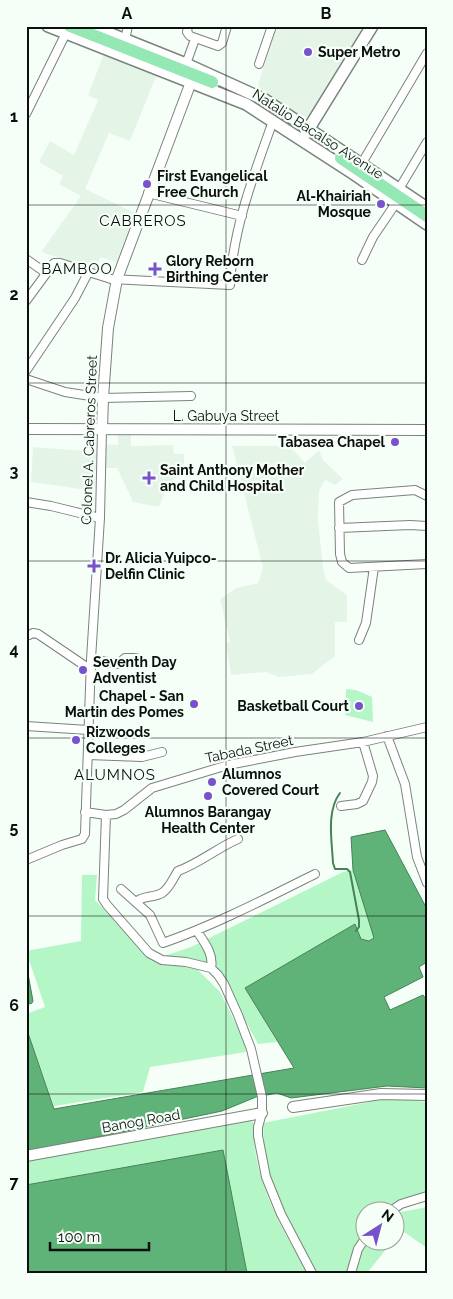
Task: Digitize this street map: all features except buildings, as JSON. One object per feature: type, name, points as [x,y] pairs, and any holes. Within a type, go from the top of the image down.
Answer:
[{"type":"main road","name":"Natalio Bacalso Avenue","points":[[48,26],[68,30],[246,104],[427,224]]},
{"type":"main road","name":"Natalio Bacalso Avenue","points":[[91,26],[186,64],[265,100],[427,208]]},
{"type":"main road","points":[[302,140],[372,26]]},
{"type":"main road","points":[[68,30],[212,82]]},
{"type":"main road","points":[[341,158],[427,216]]},
{"type":"street","points":[[125,40],[128,26]]},
{"type":"street","points":[[188,26],[188,34],[195,39],[218,46],[222,43],[228,26]]},
{"type":"street","points":[[259,64],[272,26]]},
{"type":"street","points":[[26,114],[68,30]]},
{"type":"street","points":[[186,64],[195,39]]},
{"type":"street","points":[[362,163],[427,53]]},
{"type":"street","name":"Colonel A. Cabreros Street","points":[[26,860],[62,844],[82,839],[85,834],[91,659],[100,518],[102,398],[108,328],[117,280],[191,82]]},
{"type":"street","points":[[26,301],[54,263],[60,263],[88,273],[117,280],[230,285],[231,265],[248,190],[273,121]]},
{"type":"street","points":[[399,189],[427,142]]},
{"type":"street","points":[[148,193],[242,216]]},
{"type":"street","points":[[362,260],[373,237],[396,203]]},
{"type":"street","points":[[26,259],[46,273]]},
{"type":"street","points":[[26,371],[75,298],[88,273]]},
{"type":"street","points":[[26,379],[65,392],[102,398],[190,396]]},
{"type":"street","name":"L. Gabuya Street","points":[[26,429],[427,430]]},
{"type":"street","points":[[427,496],[414,490],[352,494],[339,502],[340,554],[342,562],[349,568],[427,564]]},
{"type":"street","points":[[26,502],[100,518]]},
{"type":"street","points":[[339,528],[427,526]]},
{"type":"street","points":[[359,640],[366,623],[374,567]]},
{"type":"street","points":[[29,635],[33,633],[38,634],[91,670]]},
{"type":"street","points":[[91,659],[118,664],[124,658],[136,658]]},
{"type":"street","points":[[26,726],[88,730]]},
{"type":"street","name":"Tabada Street","points":[[85,812],[106,815],[116,814],[152,788],[208,770],[295,752],[363,742],[427,727]]},
{"type":"street","points":[[388,736],[405,784],[417,857],[427,883]]},
{"type":"street","points":[[341,806],[357,804],[363,801],[372,782],[373,776],[363,742]]},
{"type":"street","points":[[88,755],[142,757],[162,752]]},
{"type":"street","points":[[106,815],[103,899],[154,957],[211,968],[218,975],[238,1015],[251,1048],[262,1097],[262,1113],[258,1127],[258,1136],[266,1177],[281,1214],[312,1273]]},
{"type":"street","points":[[136,902],[140,898],[162,893],[170,886],[178,871],[189,867],[238,839]]},
{"type":"street","points":[[121,889],[150,914],[162,943],[197,931],[315,874]]},
{"type":"street","points":[[197,931],[211,956],[211,968]]},
{"type":"street","points":[[293,1107],[381,1094],[427,1096]]},
{"type":"street","name":"Banog Road","points":[[26,1156],[262,1113]]},
{"type":"street","points":[[406,1202],[427,1196]]},
{"type":"street","points":[[351,1273],[357,1252]]},
{"type":"shaded area","name":"Super Metro","points":[[277,26],[350,26],[362,31],[310,115],[304,118],[256,91]]},
{"type":"shaded area","points":[[104,54],[157,74],[130,141],[109,133],[85,189],[137,214],[117,262],[100,257],[96,270],[41,252],[81,196],[59,184],[63,176],[39,162],[50,141],[74,155],[98,100],[88,95]]},
{"type":"shaded area","name":"Saint Anthony Mother and Child Hospital","points":[[118,434],[131,435],[131,446],[173,445],[174,454],[184,454],[184,470],[167,486],[159,507],[133,502],[117,468],[104,468],[105,444],[118,445]]},
{"type":"shaded area","points":[[232,446],[290,446],[305,463],[319,450],[323,460],[343,479],[335,485],[325,480],[319,491],[318,519],[326,580],[347,595],[347,622],[335,622],[335,656],[312,674],[279,677],[266,672],[231,675],[226,644],[230,642],[220,599],[236,588],[258,583],[263,568]]},
{"type":"shaded area","points":[[33,447],[97,452],[94,491],[31,482]]},
{"type":"shaded area","name":"Basketball Court","points":[[346,689],[356,690],[372,697],[373,722],[345,715]]},
{"type":"shaded area","points":[[385,830],[427,909],[427,962],[419,967],[423,977],[384,997],[390,1010],[423,995],[427,1000],[427,1088],[387,1086],[291,1098],[277,1093],[256,1097],[222,1111],[26,1152],[26,1027],[54,1109],[294,1068],[245,988],[355,924],[361,939],[369,941],[374,938],[353,870],[351,837]]},
{"type":"shaded area","points":[[353,870],[375,938],[369,941],[361,939],[354,925],[246,988],[277,1042],[258,1044],[216,966],[184,959],[161,957],[191,947],[343,872]]},
{"type":"shaded area","points":[[82,875],[97,875],[95,900],[152,960],[195,967],[220,992],[243,1038],[246,1052],[150,1067],[143,1092],[54,1106],[26,1026],[26,1014],[45,1007],[26,951],[81,941]]},
{"type":"shaded area","points":[[26,963],[33,1001],[26,1005]]},
{"type":"shaded area","points":[[390,1098],[427,1102],[427,1192],[395,1202],[356,1202],[356,1245],[353,1249],[347,1273],[316,1273],[291,1226],[269,1174],[264,1152],[263,1123]]},
{"type":"shaded area","points":[[250,1120],[254,1123],[254,1143],[257,1162],[270,1201],[278,1220],[308,1273],[247,1273],[222,1150],[26,1185],[26,1161]]},
{"type":"shaded area","points":[[223,1150],[247,1273],[26,1273],[26,1185]]},
{"type":"shaded area","points":[[427,1207],[427,1248],[406,1233],[406,1211]]},
{"type":"shaded area","points":[[384,1252],[367,1273],[355,1273],[359,1253]]},
{"type":"waterway","points":[[340,793],[331,818],[333,863],[335,869],[347,869],[350,872],[359,920],[359,927],[356,931]]},
{"type":"tunnel","points":[[219,85],[250,100],[341,158]]},
{"type":"place","name":"Super Metro","points":[[308,52]]},
{"type":"place","name":"First Evangelical Free Church","points":[[147,184]]},
{"type":"place","name":"Al-Khairiah Mosque","points":[[381,204]]},
{"type":"place","name":"Glory Reborn Birthing Center","points":[[155,269]]},
{"type":"place","name":"Tabasea Chapel","points":[[395,442]]},
{"type":"place","name":"Saint Anthony Mother and Child Hospital","points":[[149,478]]},
{"type":"place","name":"Dr. Alicia Yuipco- Delfin Clinic","points":[[94,566]]},
{"type":"place","name":"Seventh Day Adventist","points":[[83,670]]},
{"type":"place","name":"Chapel - San Martin des Pomes","points":[[194,704]]},
{"type":"place","name":"Basketball Court","points":[[359,706]]},
{"type":"place","name":"Rizwoods Colleges","points":[[76,740]]},
{"type":"place","name":"Alumnos Covered Court","points":[[212,782]]},
{"type":"place","name":"Alumnos Barangay Health Center","points":[[208,796]]},
{"type":"district","name":"CABREROS","points":[[143,221]]},
{"type":"district","name":"BAMBOO","points":[[77,269]]},
{"type":"district","name":"ALUMNOS","points":[[115,775]]}]
